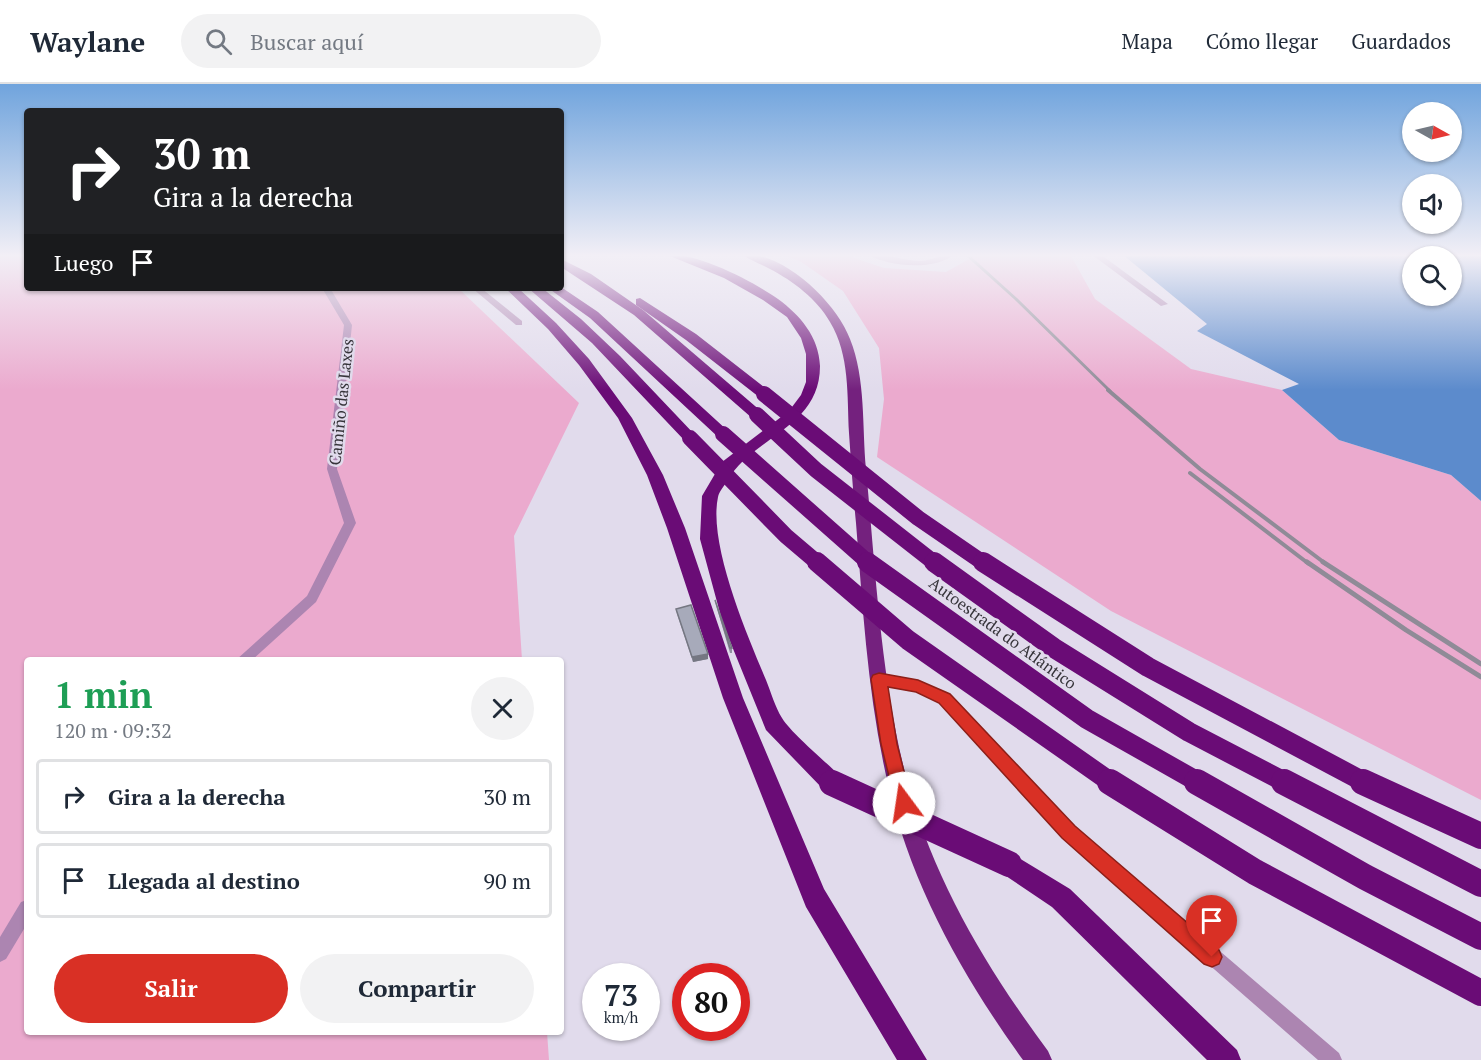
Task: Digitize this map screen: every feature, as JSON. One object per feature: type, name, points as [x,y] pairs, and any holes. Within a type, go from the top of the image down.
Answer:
[{"type":"highway","points":[[523,300],[552,326],[584,362],[625,418],[655,475],[676,528],[733,698],[815,898],[914,1060]]},
{"type":"highway","points":[[548,300],[591,335],[786,536],[899,633],[1093,771],[1255,872],[1481,993]]},
{"type":"highway","name":"Autoestrada do Atlántico","points":[[571,300],[594,315],[864,560],[1088,719],[1365,877],[1481,937]]},
{"type":"highway","name":"Autoestrada do Atlántico","points":[[616,300],[681,348],[816,470],[904,541],[1054,648],[1189,732],[1481,884]]},
{"type":"highway","points":[[636,300],[691,337],[918,518],[1009,580],[1138,661],[1344,773],[1481,836]]},
{"type":"highway","points":[[771,300],[792,315],[800,326],[813,354],[813,382],[808,395],[794,414],[728,465],[710,496],[709,539],[733,624],[774,724],[832,783],[1009,864],[1061,898],[1227,1060]]},
{"type":"highway","points":[[819,300],[837,323],[849,352],[879,679],[889,744],[901,793],[931,883],[976,970],[1000,1009],[1038,1060]]},
{"type":"street","name":"Camiño das Laxes","points":[[246,657],[312,599],[350,523],[332,469],[348,325],[333,300]]},
{"type":"street","points":[[490,300],[519,323]]},
{"type":"street","points":[[1158,300],[1164,304]]},
{"type":"street","points":[[879,679],[918,686],[944,698],[1069,832],[1332,1060]]},
{"type":"street","points":[[0,952],[24,913]]},
{"type":"shaded area","points":[[0,300],[470,300],[579,403],[514,536],[522,657],[24,657],[24,1035],[547,1035],[549,1060],[0,1060]]},
{"type":"shaded area","points":[[848,300],[1096,300],[1191,369],[1282,390],[1339,440],[1451,475],[1481,501],[1481,800],[1111,611],[877,457],[884,399],[879,348]]},
{"type":"water","points":[[1177,300],[1402,300],[1402,306],[1462,306],[1462,300],[1481,300],[1481,501],[1451,475],[1339,440],[1282,390],[1299,384],[1197,331],[1207,324]]},
{"type":"building","points":[[715,600],[732,648],[730,648]]},
{"type":"building","points":[[691,605],[708,654],[692,657],[676,609]]},
{"type":"railway","points":[[1017,300],[1110,391]]},
{"type":"railway","points":[[1108,390],[1200,469],[1325,564]]},
{"type":"railway","points":[[1190,473],[1309,564]]},
{"type":"railway","points":[[1307,562],[1406,630],[1481,677]]},
{"type":"railway","points":[[1325,564],[1481,664]]},
{"type":"route","points":[[904,803],[889,744],[879,679],[918,686],[944,698],[1069,832],[1212,957]]}]
